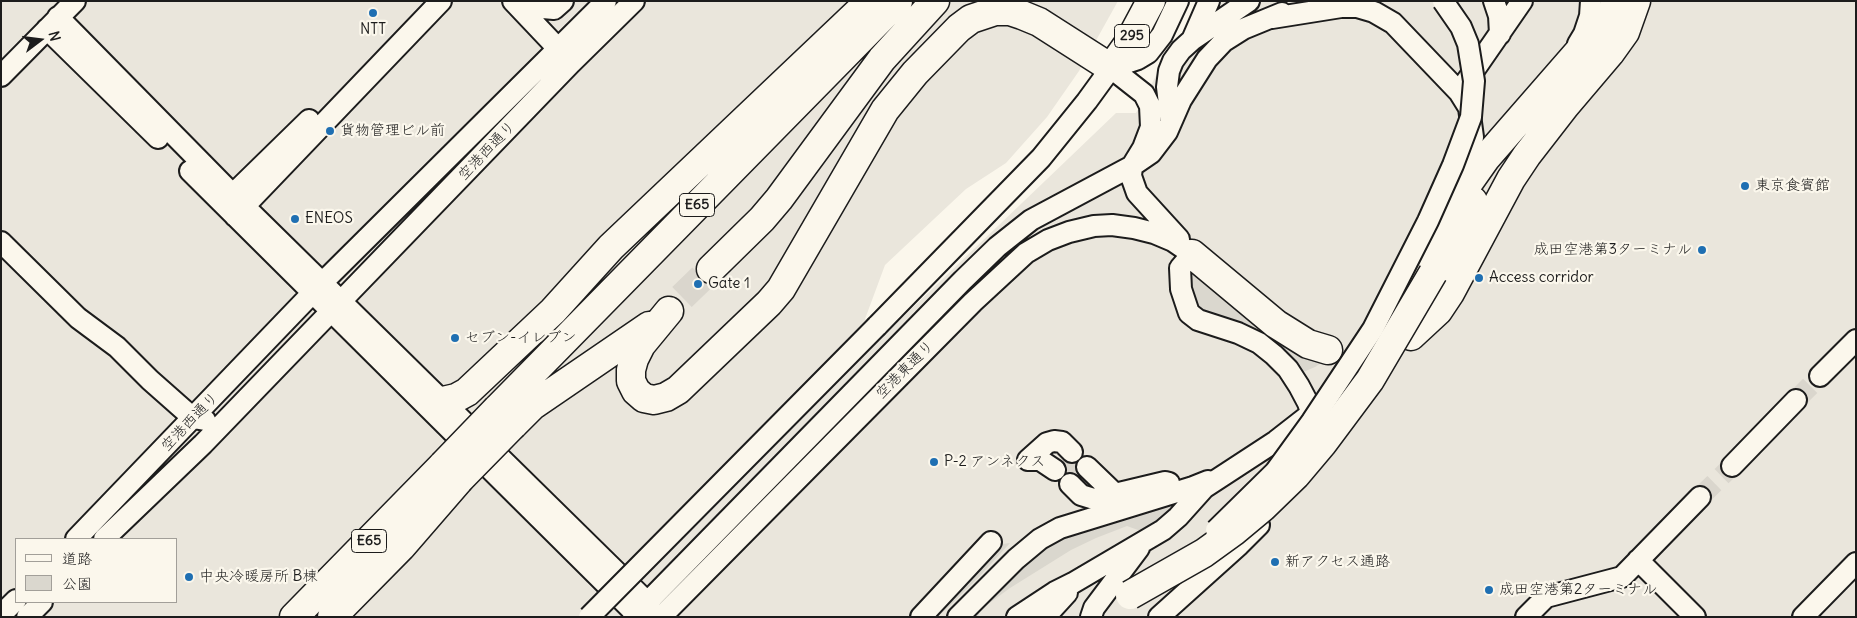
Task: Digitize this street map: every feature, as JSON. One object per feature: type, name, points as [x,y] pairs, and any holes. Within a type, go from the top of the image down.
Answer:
[{"type":"highway","points":[[443,401],[456,398],[466,392],[553,311],[611,247],[870,1]]},
{"type":"highway","name":"E65","points":[[294,617],[451,473],[898,1]]},
{"type":"highway","points":[[711,269],[762,219],[779,199],[882,59],[935,1]]},
{"type":"highway","name":"295","points":[[1111,68],[1125,34],[1142,1]]},
{"type":"highway","name":"295","points":[[1111,68],[1128,44],[1151,1]]},
{"type":"highway","points":[[1411,336],[1426,324],[1450,294],[1511,179],[1565,106],[1610,53],[1624,32],[1636,1]]},
{"type":"highway","points":[[1565,106],[1606,7]]},
{"type":"highway","points":[[1443,219],[1486,158],[1558,75],[1606,7]]},
{"type":"highway","name":"E65","points":[[505,417],[532,406],[651,325],[676,304],[641,346],[634,359],[631,370],[631,382],[636,391],[644,398],[654,400],[666,397],[678,390],[781,290],[885,110],[915,73],[971,19],[995,10],[1010,11],[1022,15],[1039,22],[1111,68]]},
{"type":"highway","points":[[1130,595],[1204,553],[1233,532],[1263,507],[1296,475],[1328,436],[1370,380],[1433,273],[1517,121]]},
{"type":"highway","points":[[1192,254],[1293,336],[1308,344],[1328,350]]},
{"type":"highway","name":"E65","points":[[332,617],[401,547],[451,473]]},
{"type":"highway","points":[[356,617],[401,547]]},
{"type":"street","points":[[1,76],[75,1]]},
{"type":"street","points":[[233,205],[314,114],[425,1]]},
{"type":"street","points":[[233,205],[442,1]]},
{"type":"street","points":[[513,1],[565,56]]},
{"type":"street","points":[[536,1],[543,8],[554,9],[562,1]]},
{"type":"street","name":"空港西通り","points":[[105,538],[228,417],[335,306],[565,56],[606,1]]},
{"type":"street","name":"空港西通り","points":[[77,538],[317,288],[565,56],[634,1]]},
{"type":"street","points":[[589,617],[1041,158],[1111,68],[1138,59],[1148,53],[1162,35],[1178,1]]},
{"type":"street","points":[[1192,40],[1209,1]]},
{"type":"street","points":[[1172,122],[1167,87],[1172,62],[1192,40],[1249,1]]},
{"type":"street","points":[[1272,18],[1306,1]]},
{"type":"street","points":[[1093,617],[1130,595],[1216,530],[1275,472],[1312,421],[1373,329],[1428,221],[1453,165],[1471,117],[1474,81],[1468,44],[1461,27],[1443,1]]},
{"type":"street","points":[[1494,1],[1499,16],[1500,34]]},
{"type":"street","points":[[1459,92],[1522,1]]},
{"type":"street","points":[[1017,617],[1055,592],[1163,530],[1178,517],[1204,488],[1276,441],[1312,415],[1344,388],[1392,321],[1470,161],[1473,137],[1469,108],[1459,92],[1392,23],[1374,12],[1357,8],[1342,8],[1272,18]]},
{"type":"street","name":"空港東通り","points":[[646,614],[963,280],[997,247],[1031,220],[1132,166],[1151,153],[1172,122],[1181,100],[1206,60],[1224,42],[1243,29],[1272,18]]},
{"type":"street","points":[[52,23],[646,614]]},
{"type":"street","points":[[1111,68],[1144,94],[1150,106],[1151,127],[1143,148],[1132,166],[1131,176],[1137,194],[1192,254],[1180,268],[1181,289],[1189,313],[1198,320],[1238,333],[1259,343],[1288,369],[1308,403],[1318,433],[1319,451],[1317,462],[1311,471],[1239,545],[1159,617]]},
{"type":"street","name":"空港東通り","points":[[646,614],[972,302],[1026,253],[1048,240],[1069,232],[1094,226],[1112,225],[1154,232],[1173,241],[1192,254]]},
{"type":"street","points":[[1,242],[78,318],[118,346],[150,380],[192,418],[214,420],[228,417]]},
{"type":"street","points":[[335,306],[443,401],[646,614]]},
{"type":"street","points":[[1820,376],[1856,340]]},
{"type":"street","points":[[1732,466],[1796,400]]},
{"type":"street","points":[[1034,455],[1040,460],[1063,461]]},
{"type":"street","points":[[958,617],[1016,559],[1040,539],[1060,528],[1193,487],[1226,473]]},
{"type":"street","points":[[1078,475],[1108,496],[1165,482],[1193,487]]},
{"type":"street","points":[[1526,617],[1546,597],[1622,577],[1700,498]]},
{"type":"street","points":[[921,617],[991,542]]},
{"type":"street","points":[[1093,617],[1094,608],[1136,554],[1142,542]]},
{"type":"street","points":[[1638,560],[1695,617]]},
{"type":"street","points":[[1803,617],[1856,563]]},
{"type":"street","points":[[1045,617],[1067,593],[1073,583]]},
{"type":"street","points":[[1,615],[15,601]]},
{"type":"street","points":[[27,617],[41,603]]},
{"type":"shaded area","points":[[1,1],[1118,1],[1079,71],[1047,117],[1006,163],[966,189],[885,265],[865,319],[882,337],[1116,113],[1136,113],[1159,70],[1176,59],[1216,1],[1856,1],[1856,617],[1,617]]},
{"type":"green space","points":[[1196,269],[1324,361],[1301,373],[1300,379],[1198,314],[1186,283]]},
{"type":"green space","points":[[1181,500],[1174,511],[1147,531],[1127,526],[1071,550],[1010,588],[980,610],[978,617],[968,617],[1042,543]]},
{"type":"green space","points":[[1010,543],[938,617],[933,617],[990,549]]},
{"type":"tunnel","points":[[682,297],[711,269]]},
{"type":"tunnel","points":[[1796,400],[1820,376]]},
{"type":"tunnel","points":[[1063,461],[1078,475]]},
{"type":"tunnel","points":[[1700,497],[1732,466]]},
{"type":"place","name":"NTT","points":[[373,13]]},
{"type":"place","name":"貨物管理ビル前","points":[[330,131]]},
{"type":"place","name":"東京食賓館","points":[[1745,186]]},
{"type":"place","name":"ENEOS","points":[[295,219]]},
{"type":"place","name":"成田空港第3ターミナル","points":[[1702,250]]},
{"type":"place","name":"Access corridor","points":[[1479,278]]},
{"type":"place","name":"Gate 1","points":[[698,284]]},
{"type":"place","name":"セブン-イレブン","points":[[455,338]]},
{"type":"place","name":"P-2 アンネクス","points":[[934,462]]},
{"type":"place","name":"新アクセス通路","points":[[1275,562]]},
{"type":"place","name":"中央冷暖房所 B棟","points":[[189,577]]},
{"type":"place","name":"成田空港第2ターミナル","points":[[1489,590]]}]
